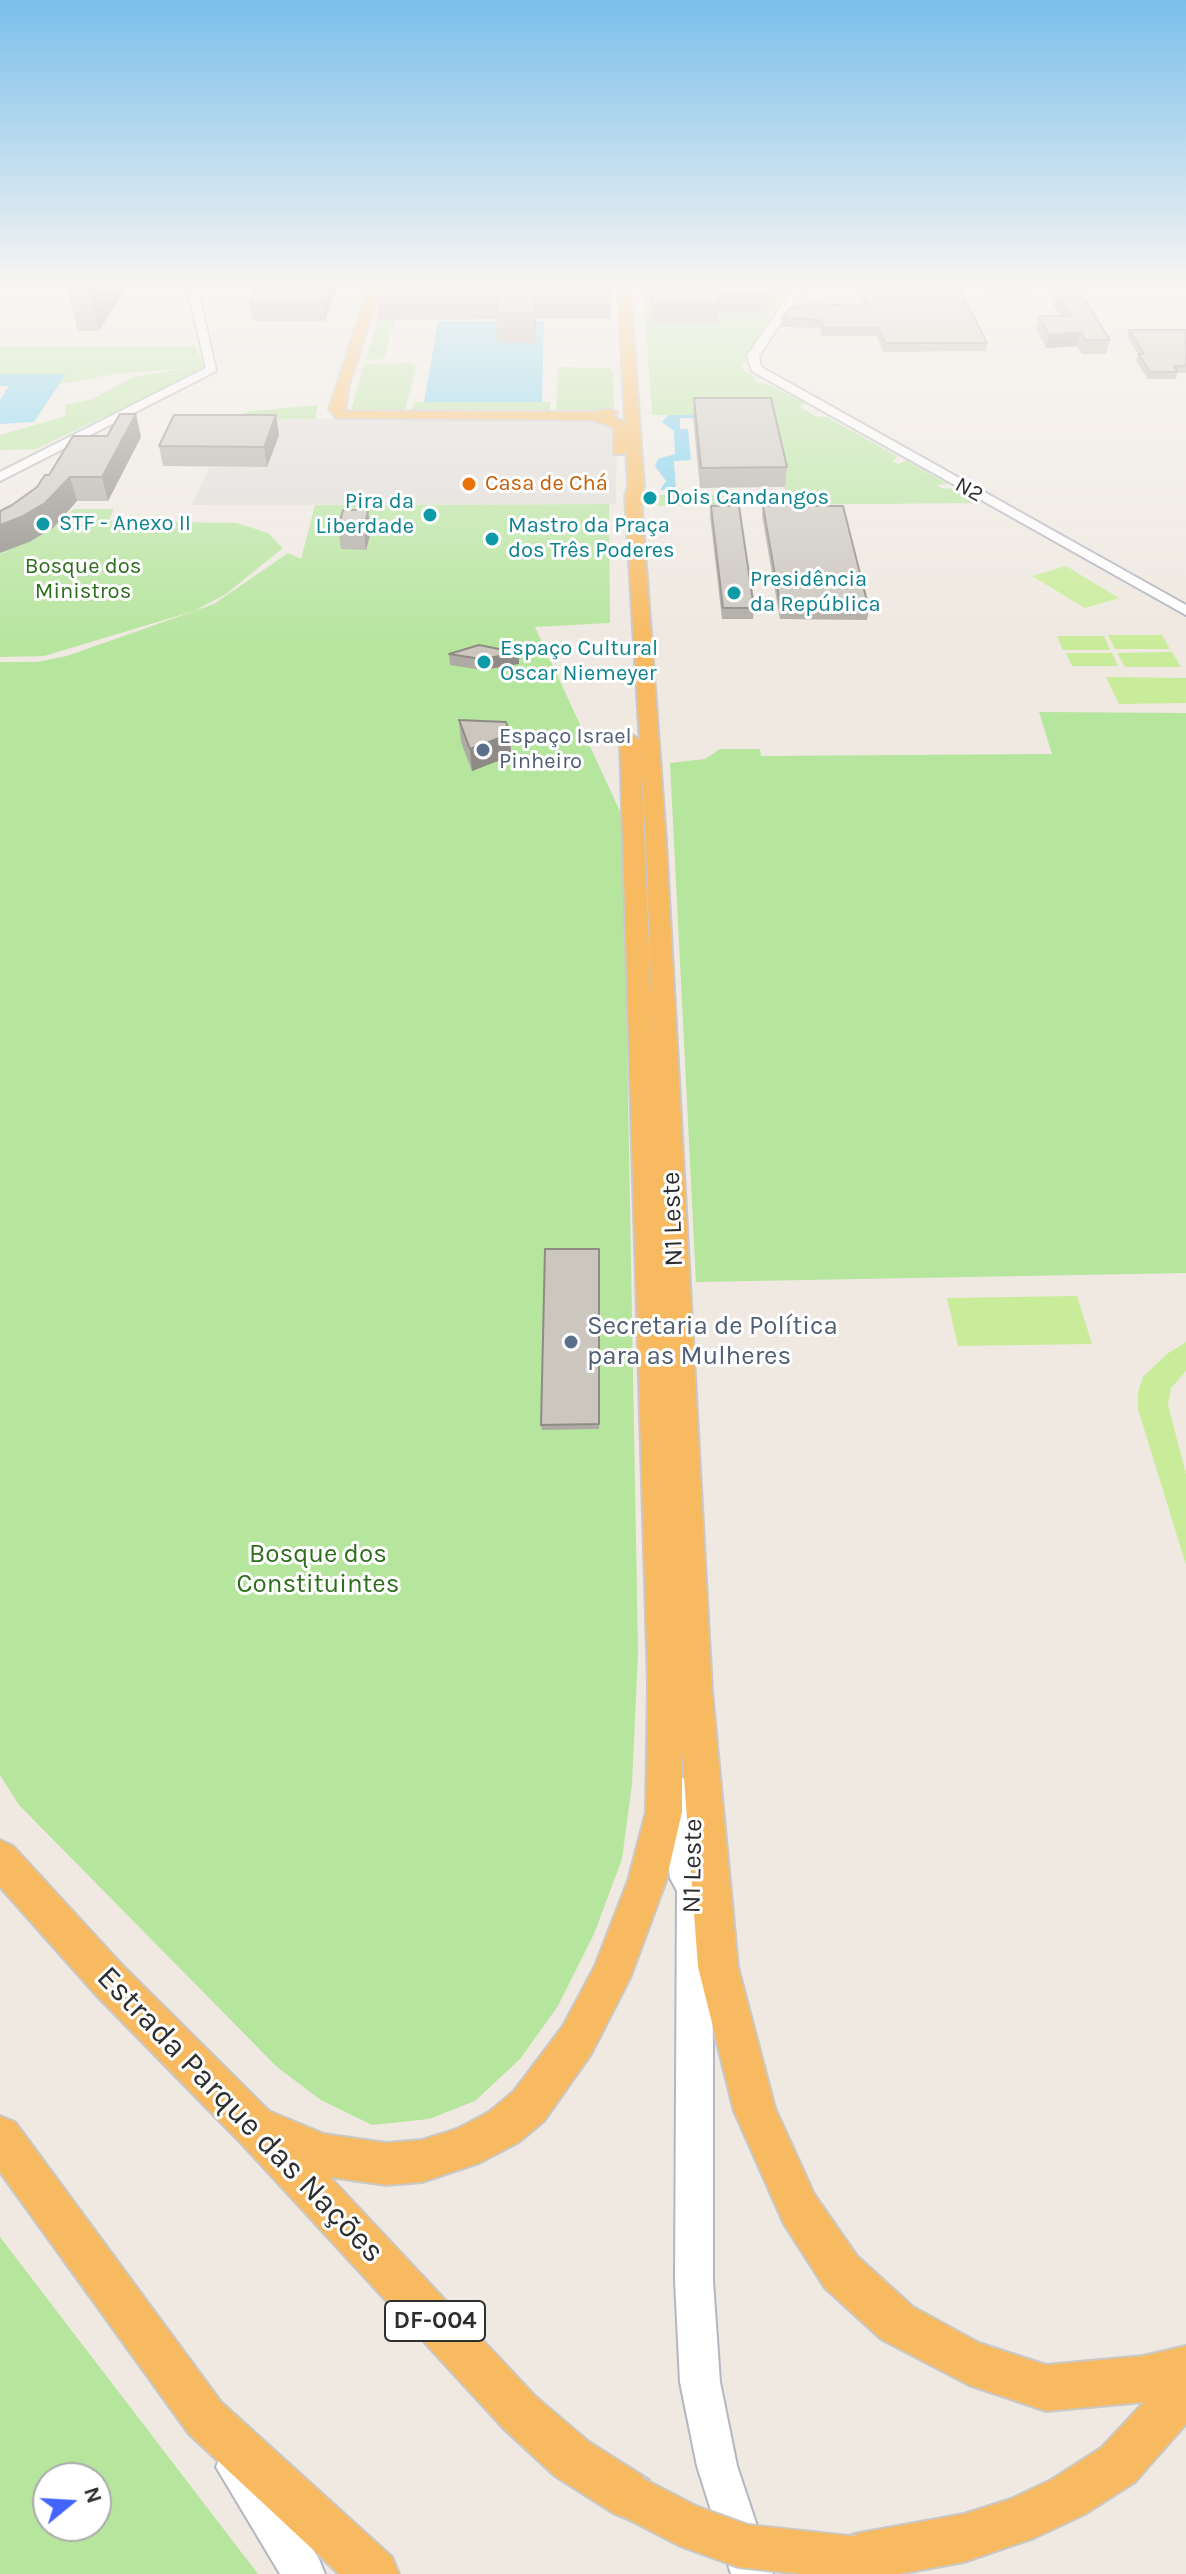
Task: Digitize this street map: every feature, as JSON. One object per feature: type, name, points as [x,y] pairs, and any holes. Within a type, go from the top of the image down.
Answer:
[{"type":"highway","points":[[337,406],[337,413],[341,415],[592,416],[615,412],[622,406]]},
{"type":"highway","name":"N1 Leste","points":[[630,406],[636,487],[633,496],[657,857],[680,1688]]},
{"type":"highway","name":"N1 Leste","points":[[592,416],[621,426],[617,485],[630,683],[631,806],[651,1245],[680,1688]]},
{"type":"highway","points":[[254,2126],[324,2155],[386,2164],[422,2161],[464,2148],[504,2127],[529,2106],[577,2040],[604,1991],[647,1881],[664,1812],[680,1688]]},
{"type":"highway","points":[[680,1688],[718,1967],[755,2111],[799,2209],[841,2272],[897,2323],[969,2362],[1046,2388],[1143,2379],[1186,2369]]},
{"type":"highway","name":"Estrada Parque das Nações","points":[[0,1859],[110,1981],[254,2126],[520,2413],[572,2459],[632,2497],[688,2526],[743,2546],[854,2558],[964,2538],[1017,2521],[1068,2497],[1118,2465],[1186,2390]]},
{"type":"highway","points":[[0,2137],[205,2418],[375,2574]]},
{"type":"main road","points":[[0,477],[139,406]]},
{"type":"main road","name":"N2","points":[[822,406],[1186,611]]},
{"type":"main road","name":"N1 Leste","points":[[680,1688],[696,2046],[694,2281],[700,2382],[717,2466],[752,2574]]},
{"type":"main road","points":[[205,2418],[304,2574]]},
{"type":"green space","points":[[65,406],[127,406],[36,449],[0,450],[0,435],[66,416]]},
{"type":"green space","points":[[318,406],[315,419],[227,419],[251,411]]},
{"type":"green space","points":[[352,406],[406,406],[405,412],[351,411]]},
{"type":"green space","points":[[413,406],[550,406],[550,412],[412,412]]},
{"type":"green space","points":[[556,406],[614,406],[614,409],[600,413],[556,412]]},
{"type":"green space","points":[[651,406],[799,406],[815,416],[827,417],[897,456],[893,462],[899,464],[906,460],[947,484],[937,485],[941,488],[957,489],[980,503],[649,506],[649,495],[786,494],[769,418],[652,415]]},
{"type":"green space","name":"Bosque dos Constituintes","points":[[609,504],[610,623],[535,627],[623,818],[638,1652],[632,1784],[622,1859],[594,1934],[558,2006],[520,2059],[475,2101],[429,2119],[372,2125],[321,2100],[277,2067],[19,1805],[0,1775],[0,662],[37,662],[67,656],[214,604],[288,553],[301,559],[315,505]]},
{"type":"green space","name":"Bosque dos Ministros","points":[[74,509],[114,509],[109,521],[237,523],[268,533],[283,548],[226,594],[194,611],[44,656],[0,657],[0,554],[51,528]]},
{"type":"green space","points":[[1066,566],[1119,598],[1085,608],[1032,576]]},
{"type":"green space","points":[[1108,635],[1162,635],[1170,649],[1115,649]]},
{"type":"green space","points":[[1057,636],[1104,636],[1110,650],[1063,650]]},
{"type":"green space","points":[[1172,652],[1181,667],[1125,667],[1117,653]]},
{"type":"green space","points":[[1066,653],[1112,653],[1118,666],[1072,666]]},
{"type":"green space","points":[[1106,677],[1186,678],[1186,703],[1119,704]]},
{"type":"green space","points":[[1039,712],[1186,713],[1186,1273],[696,1282],[670,763],[705,759],[720,749],[760,749],[761,756],[1052,754]]},
{"type":"green space","points":[[1077,1296],[1092,1344],[958,1346],[947,1298]]},
{"type":"green space","points":[[1186,1342],[1186,1371],[1171,1388],[1168,1405],[1186,1474],[1186,1565],[1138,1409],[1138,1392],[1143,1377],[1167,1354]]},
{"type":"green space","points":[[0,2237],[258,2574],[0,2574]]},
{"type":"shaded area","points":[[227,419],[599,419],[617,425],[616,504],[192,505],[209,467],[267,466],[279,435]]},
{"type":"water","points":[[0,406],[45,406],[34,422],[0,424]]},
{"type":"water","points":[[668,415],[759,415],[760,418],[680,418],[680,429],[688,429],[691,460],[674,461],[676,490],[660,490],[666,481],[655,466],[658,459],[675,454],[674,431],[662,422]]},
{"type":"building","points":[[695,406],[773,406],[787,467],[701,468]]},
{"type":"building","points":[[120,414],[136,414],[102,477],[70,477],[45,503],[0,525],[0,511],[37,487],[45,475],[49,475],[73,436],[107,436]]},
{"type":"building","points":[[174,415],[276,415],[264,447],[159,446]]},
{"type":"building","points":[[711,506],[739,506],[754,608],[723,608]]},
{"type":"building","points":[[763,506],[843,506],[869,609],[781,609]]},
{"type":"building","points":[[343,510],[368,510],[364,529],[338,529]]},
{"type":"building","points":[[479,645],[519,653],[481,659],[449,654]]},
{"type":"building","points":[[459,720],[506,722],[510,734],[470,749]]},
{"type":"building","name":"Secretaria de Política para as Mulheres","points":[[545,1249],[599,1249],[599,1424],[541,1425]]},
{"type":"place","name":"Casa de Chá","points":[[469,484]]},
{"type":"place","name":"Dois Candangos","points":[[650,498]]},
{"type":"place","name":"Pira da Liberdade","points":[[430,515]]},
{"type":"place","name":"STF - Anexo II","points":[[43,524]]},
{"type":"place","name":"Mastro da Praça dos Três Poderes","points":[[492,539]]},
{"type":"place","name":"Presidência da República","points":[[734,593]]},
{"type":"place","name":"Espaço Cultural Oscar Niemeyer","points":[[484,662]]},
{"type":"place","name":"Espaço Israel Pinheiro","points":[[483,750]]},
{"type":"place","name":"Secretaria de Política para as Mulheres","points":[[571,1342]]}]
